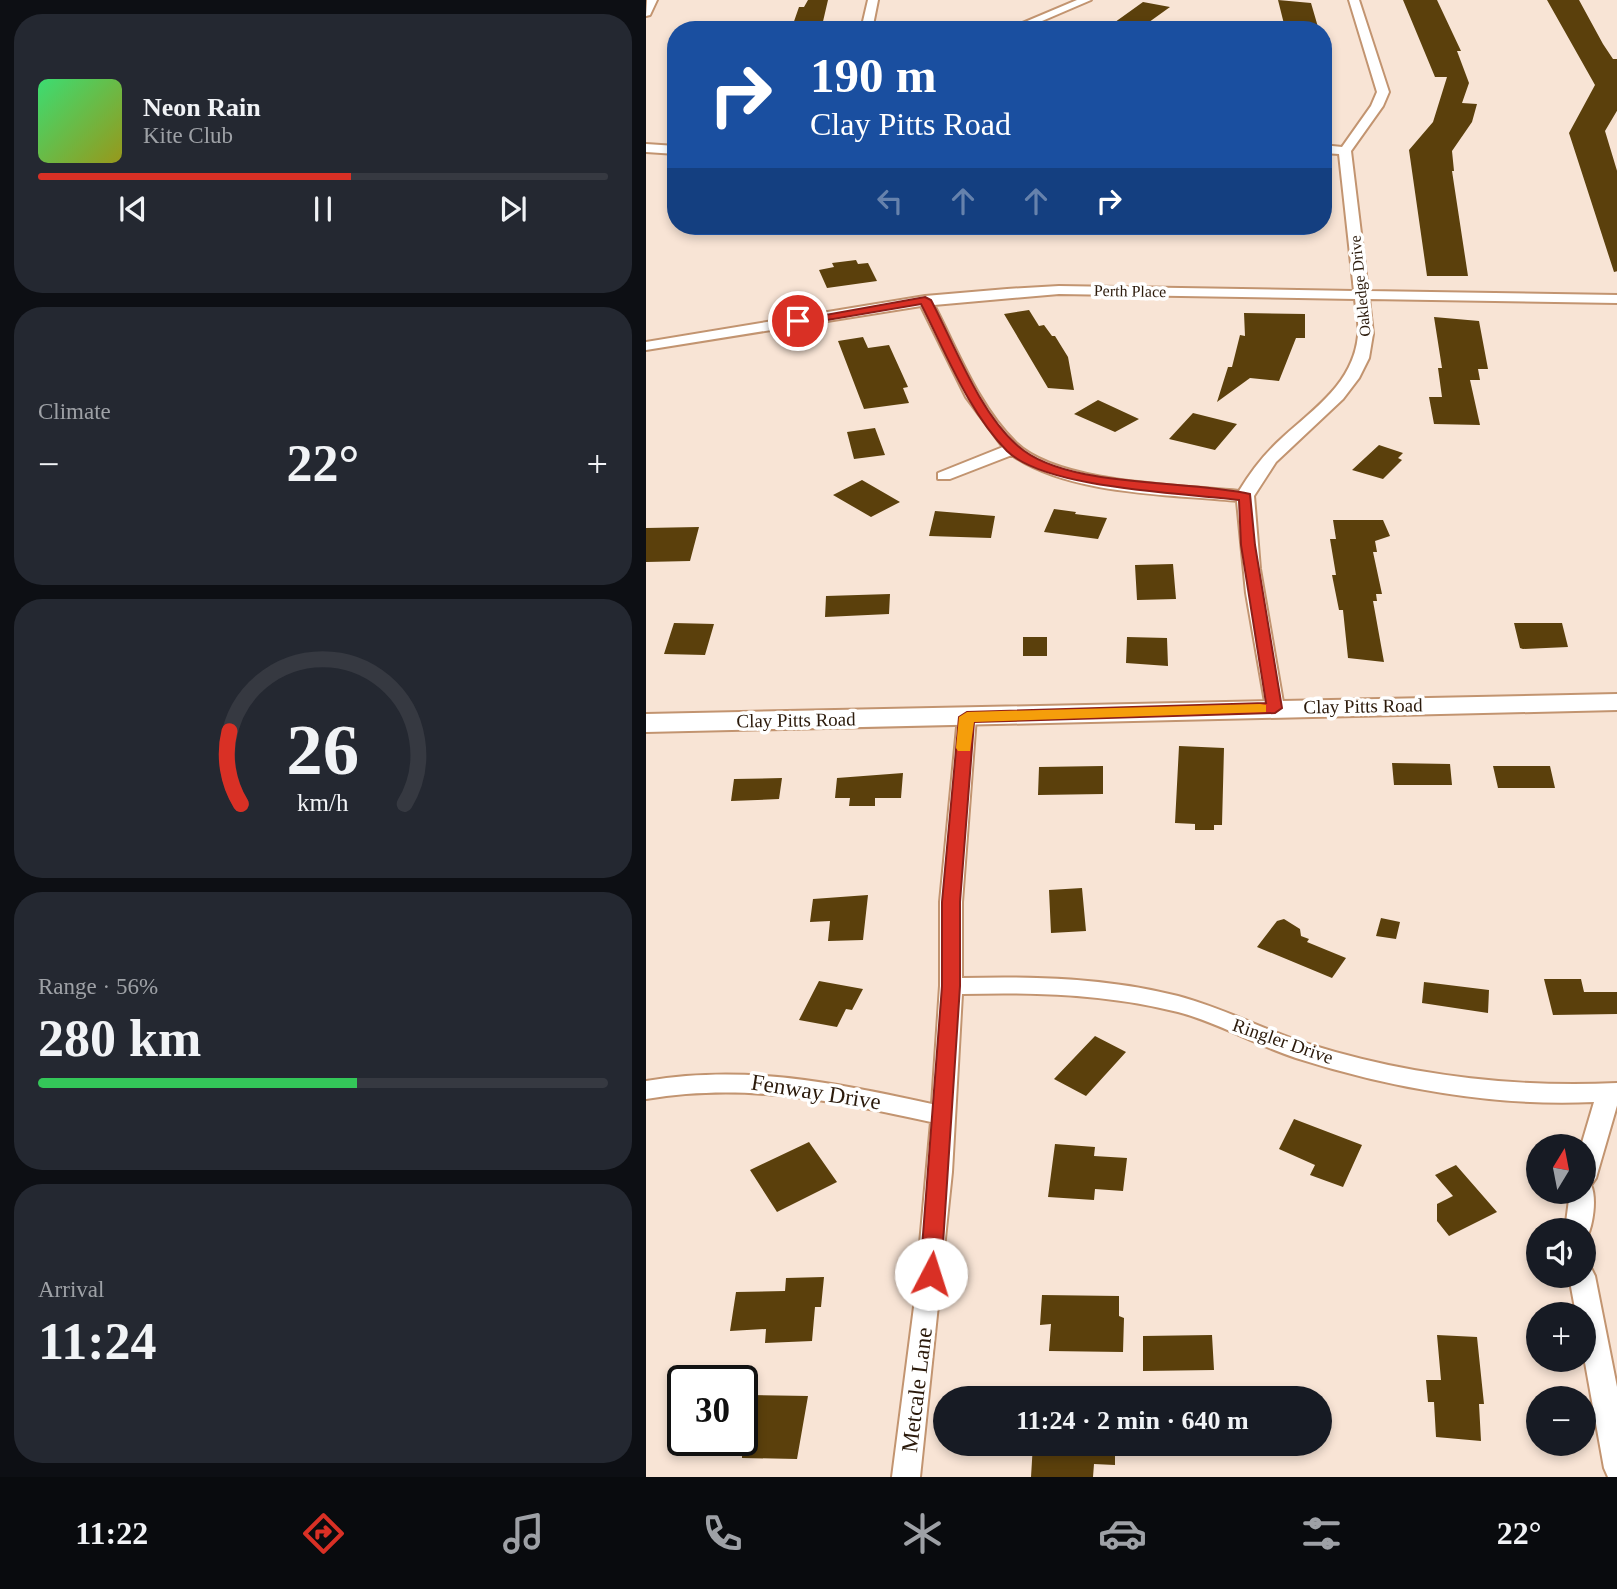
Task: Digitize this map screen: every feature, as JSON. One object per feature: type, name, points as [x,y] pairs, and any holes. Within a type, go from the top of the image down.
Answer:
[{"type":"street","points":[[646,13],[652,0]]},
{"type":"street","points":[[868,21],[873,0]]},
{"type":"street","points":[[1034,21],[1086,0]]},
{"type":"street","points":[[1332,150],[1345,151],[1377,106],[1383,92],[1354,0]]},
{"type":"street","points":[[646,148],[667,149]]},
{"type":"street","name":"Oakledge Drive","points":[[1245,497],[1266,461],[1294,433],[1331,403],[1355,377],[1365,354],[1366,334],[1359,295],[1345,151]]},
{"type":"street","name":"Perth Place","points":[[646,346],[925,300],[1059,290],[1617,299]]},
{"type":"street","points":[[925,300],[985,416],[1013,449],[1040,466],[1097,479],[1245,497],[1248,545],[1275,708]]},
{"type":"street","points":[[944,476],[1013,449]]},
{"type":"street","name":"Clay Pitts Road","points":[[646,723],[1617,702]]},
{"type":"street","name":"Metcale Lane","points":[[906,1477],[928,1299],[943,1115],[951,986],[951,902],[967,717]]},
{"type":"street","name":"Ringler Drive","points":[[951,986],[1067,985],[1123,992],[1181,1005],[1301,1050],[1370,1069],[1529,1091],[1613,1093]]},
{"type":"street","name":"Fenway Drive","points":[[646,1090],[716,1079],[776,1082],[943,1115]]},
{"type":"street","points":[[1596,1143],[1613,1093]]},
{"type":"street","points":[[1584,1288],[1617,1468]]},
{"type":"building","points":[[808,0],[828,0],[823,21],[794,21],[799,7],[804,7]]},
{"type":"building","points":[[1278,0],[1311,3],[1316,21],[1283,21]]},
{"type":"building","points":[[1403,0],[1437,0],[1461,51],[1457,51],[1469,83],[1462,103],[1477,104],[1472,122],[1452,151],[1452,171],[1468,276],[1427,276],[1409,150],[1433,122],[1447,77],[1435,77]]},
{"type":"building","points":[[1547,0],[1579,0],[1603,44],[1613,59],[1618,59],[1618,109],[1605,131],[1618,174],[1618,271],[1614,272],[1569,133],[1595,85]]},
{"type":"building","points":[[1143,2],[1170,7],[1151,21],[1117,21]]},
{"type":"building","points":[[856,260],[858,264],[868,263],[877,281],[827,288],[819,270],[834,267],[832,263]]},
{"type":"building","points":[[1029,310],[1039,326],[1044,325],[1052,336],[1055,336],[1068,357],[1074,390],[1048,388],[1004,314]]},
{"type":"building","points":[[1244,313],[1305,314],[1305,338],[1296,338],[1279,381],[1250,378],[1217,402],[1228,367],[1232,367],[1240,335],[1245,336]]},
{"type":"building","points":[[1434,317],[1479,321],[1488,369],[1478,369],[1480,380],[1470,380],[1480,425],[1434,424],[1429,397],[1442,397],[1438,368],[1442,368]]},
{"type":"building","points":[[863,337],[868,348],[889,345],[908,387],[903,388],[909,403],[864,409],[838,341]]},
{"type":"building","points":[[1098,400],[1139,419],[1115,432],[1074,414]]},
{"type":"building","points":[[1193,413],[1237,424],[1215,450],[1169,439]]},
{"type":"building","points":[[875,428],[885,455],[854,459],[847,432]]},
{"type":"building","points":[[1379,445],[1403,453],[1398,458],[1402,460],[1383,479],[1352,470]]},
{"type":"building","points":[[862,480],[900,502],[871,517],[833,495]]},
{"type":"building","points":[[1054,509],[1107,518],[1098,539],[1044,532]]},
{"type":"building","points":[[935,511],[995,516],[991,538],[929,536]]},
{"type":"building","points":[[1333,520],[1383,520],[1390,536],[1375,541],[1377,552],[1373,552],[1382,594],[1376,594],[1377,601],[1373,601],[1384,662],[1348,658],[1343,610],[1339,610],[1332,575],[1336,575],[1330,539],[1336,539]]},
{"type":"building","points":[[699,527],[690,561],[646,562],[646,528]]},
{"type":"building","points":[[1173,564],[1176,599],[1137,600],[1135,565]]},
{"type":"building","points":[[890,594],[889,614],[825,617],[826,596]]},
{"type":"building","points":[[674,623],[714,624],[705,655],[664,654]]},
{"type":"building","points":[[1514,623],[1562,623],[1568,647],[1520,648]]},
{"type":"building","points":[[1023,637],[1047,637],[1047,656],[1023,656]]},
{"type":"building","points":[[1127,637],[1167,638],[1168,666],[1126,663]]},
{"type":"building","points":[[1179,746],[1224,748],[1222,825],[1214,825],[1214,830],[1195,830],[1195,824],[1175,823]]},
{"type":"building","points":[[1392,763],[1450,764],[1452,785],[1394,785]]},
{"type":"building","points":[[1103,766],[1103,794],[1038,795],[1039,767]]},
{"type":"building","points":[[1493,766],[1550,766],[1555,788],[1498,788]]},
{"type":"building","points":[[903,773],[901,798],[875,798],[875,806],[849,806],[850,798],[835,798],[837,778]]},
{"type":"building","points":[[782,778],[779,799],[731,801],[734,779]]},
{"type":"building","points":[[1082,888],[1086,931],[1051,933],[1049,890]]},
{"type":"building","points":[[868,895],[863,940],[828,941],[830,921],[810,922],[813,899]]},
{"type":"building","points":[[1381,918],[1400,922],[1396,939],[1376,936]]},
{"type":"building","points":[[1284,919],[1300,929],[1301,936],[1309,939],[1307,942],[1346,958],[1332,978],[1257,947],[1277,921]]},
{"type":"building","points":[[1544,979],[1581,979],[1584,992],[1618,992],[1618,1014],[1553,1015]]},
{"type":"building","points":[[819,981],[863,989],[852,1010],[846,1009],[837,1027],[799,1020]]},
{"type":"building","points":[[1424,982],[1489,990],[1488,1013],[1422,1003]]},
{"type":"building","points":[[1095,1036],[1126,1052],[1086,1096],[1054,1079]]},
{"type":"building","points":[[1294,1119],[1362,1145],[1343,1187],[1310,1175],[1315,1165],[1279,1149]]},
{"type":"building","points":[[809,1142],[837,1182],[777,1212],[750,1170]]},
{"type":"building","points":[[1055,1144],[1095,1147],[1094,1156],[1127,1158],[1123,1191],[1095,1189],[1094,1200],[1048,1197]]},
{"type":"building","points":[[1456,1165],[1497,1212],[1449,1236],[1437,1221],[1437,1204],[1453,1196],[1435,1175]]},
{"type":"building","points":[[824,1277],[821,1307],[815,1307],[812,1341],[765,1343],[766,1329],[730,1331],[736,1292],[785,1291],[786,1278]]},
{"type":"building","points":[[1042,1295],[1119,1296],[1119,1316],[1124,1318],[1123,1352],[1049,1351],[1051,1324],[1040,1325]]},
{"type":"building","points":[[1212,1335],[1214,1370],[1143,1371],[1143,1336]]},
{"type":"building","points":[[1437,1335],[1477,1337],[1484,1404],[1479,1404],[1481,1441],[1436,1437],[1434,1402],[1428,1402],[1426,1380],[1441,1380]]},
{"type":"building","points":[[758,1395],[808,1396],[797,1459],[742,1458],[758,1456]]},
{"type":"building","points":[[1032,1456],[1115,1456],[1115,1465],[1094,1464],[1093,1477],[1031,1477]]},
{"type":"slow traffic","points":[[964,748],[967,717],[1260,708]]},
{"type":"route","points":[[798,321],[925,300],[985,416],[1013,449],[1040,466],[1097,479],[1245,497],[1248,545],[1275,708],[967,717],[951,902],[951,986],[931,1274]]}]
